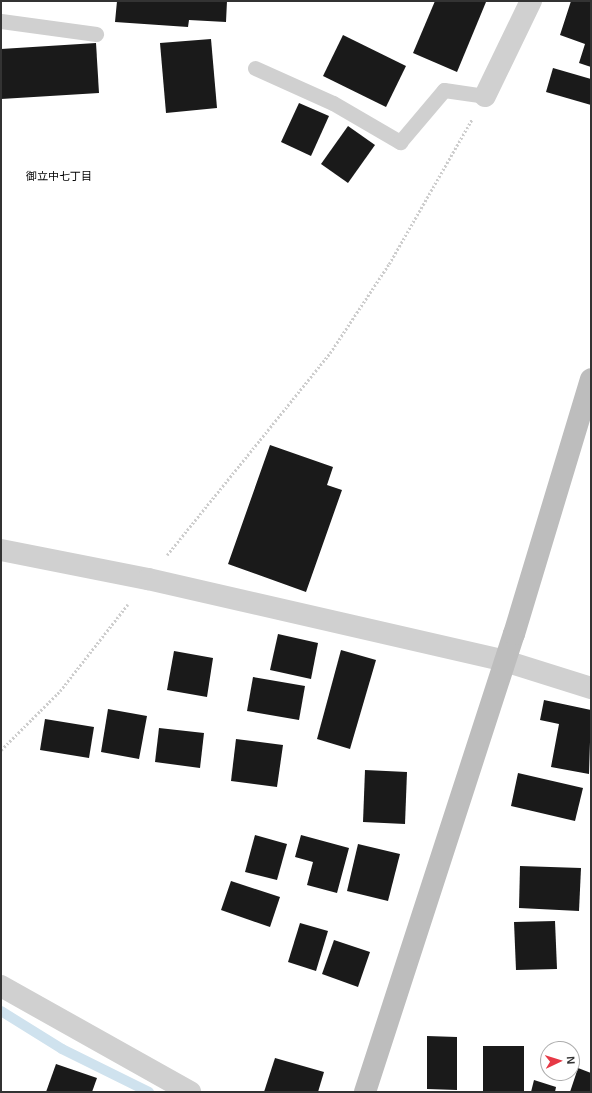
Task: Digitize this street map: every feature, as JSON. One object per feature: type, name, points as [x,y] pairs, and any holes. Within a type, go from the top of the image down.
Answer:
[{"type":"street","points":[[485,96],[531,1]]},
{"type":"street","points":[[365,1092],[505,661],[591,379]]},
{"type":"street","points":[[1,550],[148,579],[505,661],[591,688]]},
{"type":"street","points":[[1,986],[190,1092]]},
{"type":"lane","points":[[1,21],[96,34]]},
{"type":"lane","points":[[255,68],[333,103],[400,142],[444,90],[485,96]]},
{"type":"path","points":[[1,750],[60,691],[330,353],[389,264],[485,96]]},
{"type":"building","points":[[117,1],[227,1],[226,22],[189,20],[188,27],[115,22]]},
{"type":"building","points":[[435,1],[486,2],[457,72],[413,53]]},
{"type":"building","points":[[571,1],[591,1],[591,67],[579,63],[585,44],[560,35]]},
{"type":"building","points":[[343,35],[406,66],[386,107],[323,76]]},
{"type":"building","points":[[211,39],[217,108],[166,113],[160,43]]},
{"type":"building","points":[[96,43],[99,93],[1,99],[1,49]]},
{"type":"building","points":[[553,68],[591,79],[591,105],[546,92]]},
{"type":"building","points":[[299,103],[329,116],[311,156],[281,142]]},
{"type":"building","points":[[348,126],[375,145],[348,183],[321,164]]},
{"type":"building","points":[[270,445],[333,467],[327,485],[342,490],[306,592],[228,564]]},
{"type":"building","points":[[278,634],[318,643],[311,679],[270,670]]},
{"type":"building","points":[[341,650],[376,660],[350,749],[317,739]]},
{"type":"building","points":[[174,651],[213,658],[207,697],[167,690]]},
{"type":"building","points":[[253,677],[305,686],[299,720],[247,711]]},
{"type":"building","points":[[544,700],[591,710],[589,774],[551,767],[559,724],[540,720]]},
{"type":"building","points":[[108,709],[147,716],[139,759],[101,752]]},
{"type":"building","points":[[45,719],[94,727],[89,758],[40,750]]},
{"type":"building","points":[[159,728],[204,733],[200,768],[155,762]]},
{"type":"building","points":[[236,739],[283,745],[277,787],[231,781]]},
{"type":"building","points":[[365,770],[407,772],[405,824],[363,822]]},
{"type":"building","points":[[518,773],[583,788],[575,821],[511,806]]},
{"type":"building","points":[[255,835],[287,844],[277,880],[245,872]]},
{"type":"building","points":[[301,835],[349,848],[337,893],[307,885],[313,862],[295,857]]},
{"type":"building","points":[[358,844],[400,854],[388,901],[347,891]]},
{"type":"building","points":[[520,866],[581,868],[579,911],[519,908]]},
{"type":"building","points":[[231,881],[280,897],[270,927],[221,910]]},
{"type":"building","points":[[555,921],[557,969],[516,970],[514,922]]},
{"type":"building","points":[[300,923],[328,931],[316,971],[288,962]]},
{"type":"building","points":[[334,940],[370,952],[358,987],[322,974]]},
{"type":"building","points":[[427,1036],[457,1037],[457,1090],[427,1089]]},
{"type":"building","points":[[483,1046],[524,1046],[524,1092],[483,1092]]},
{"type":"building","points":[[275,1058],[324,1072],[318,1092],[264,1092]]},
{"type":"building","points":[[56,1064],[97,1078],[92,1092],[46,1092]]},
{"type":"building","points":[[580,1069],[591,1073],[591,1092],[570,1092],[574,1081],[580,1081]]},
{"type":"building","points":[[534,1080],[556,1087],[555,1092],[531,1092]]},
{"type":"waterway","points":[[1,1011],[62,1049],[149,1092]]},
{"type":"district","name":"御立中七丁目","points":[[59,176]]}]
